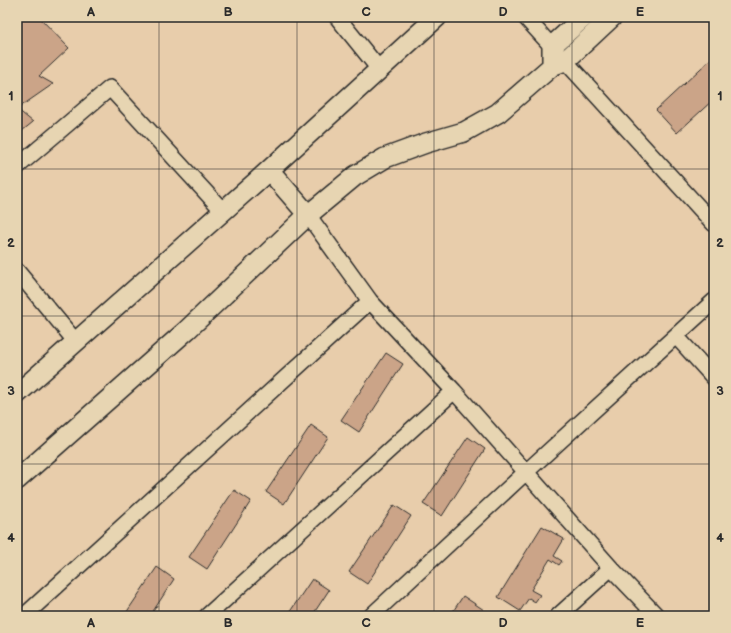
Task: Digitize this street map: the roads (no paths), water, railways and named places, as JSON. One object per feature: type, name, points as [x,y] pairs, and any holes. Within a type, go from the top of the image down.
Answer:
[{"type":"street","points":[[337,17],[379,69]]},
{"type":"street","points":[[17,394],[269,170],[437,17]]},
{"type":"street","points":[[526,17],[552,46],[559,64],[714,224]]},
{"type":"street","points":[[552,46],[584,17]]},
{"type":"street","points":[[17,480],[187,330],[308,215],[355,176],[384,158],[426,143],[464,132],[498,113],[559,64],[612,17]]},
{"type":"street","points":[[17,167],[110,88],[223,211]]},
{"type":"street","points":[[269,170],[308,215],[370,301],[454,391],[611,568],[657,616]]},
{"type":"street","points":[[17,271],[76,342]]},
{"type":"street","points":[[24,616],[370,301]]},
{"type":"street","points":[[370,616],[714,301]]},
{"type":"street","points":[[676,336],[714,378]]},
{"type":"street","points":[[207,616],[454,391]]},
{"type":"street","points":[[558,616],[611,568]]}]
